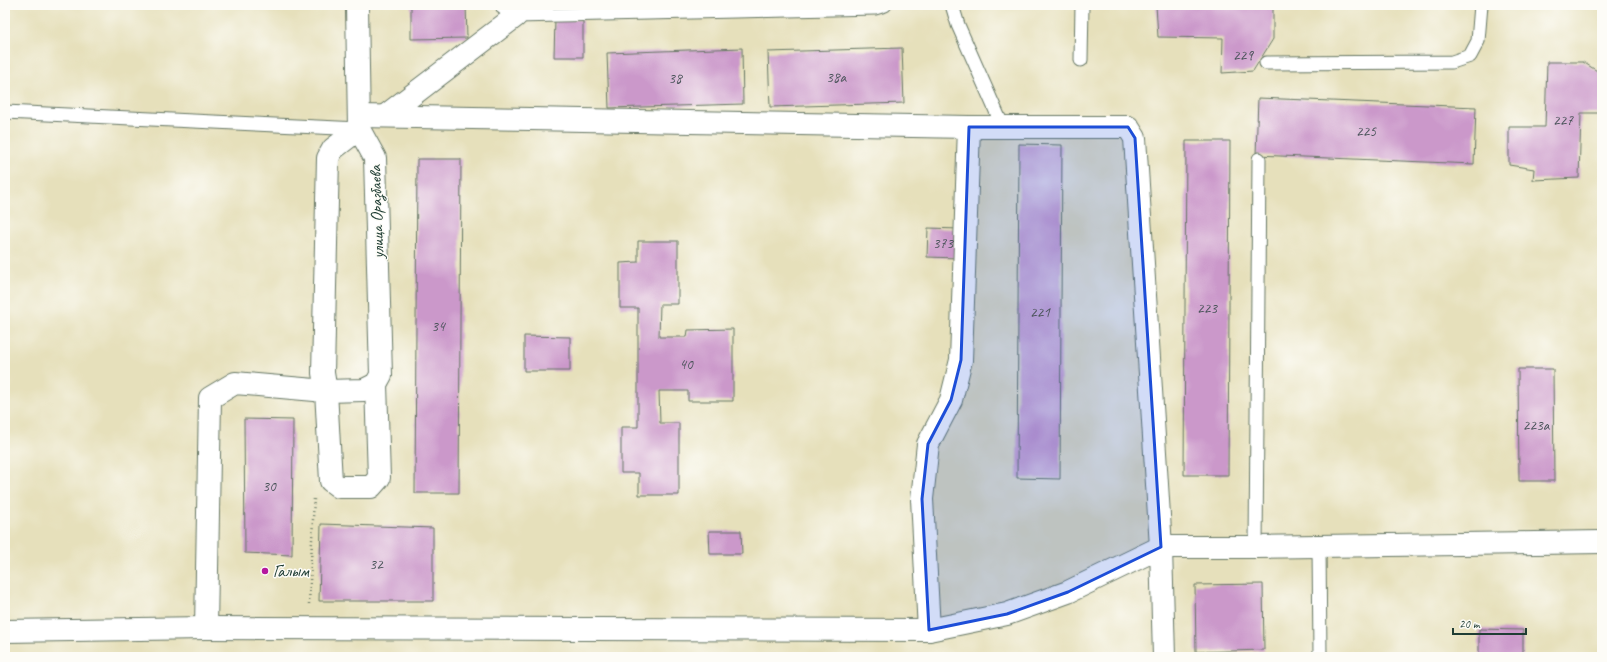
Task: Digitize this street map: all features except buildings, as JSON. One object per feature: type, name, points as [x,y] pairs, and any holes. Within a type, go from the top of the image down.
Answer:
[{"type":"street","points":[[357,5],[359,122]]},
{"type":"street","points":[[385,116],[509,10]]},
{"type":"street","points":[[331,481],[326,391],[323,373],[328,158],[333,148],[359,122],[385,116],[969,127],[1128,127],[1135,138],[1160,547],[1164,657]]},
{"type":"street","name":"улица Оразбаева","points":[[331,481],[339,488],[371,487],[379,478],[370,387],[381,375],[375,158],[359,122]]},
{"type":"street","points":[[929,630],[922,499],[928,444],[951,400],[961,360],[969,127]]},
{"type":"street","points":[[206,628],[210,398],[235,383],[326,391],[370,387]]},
{"type":"street","points":[[5,631],[206,628],[929,630],[1007,614],[1021,609],[1068,592],[1160,547],[1602,542]]},
{"type":"lane","points":[[509,10],[875,8],[885,5]]},
{"type":"lane","points":[[952,5],[958,25],[1003,127]]},
{"type":"lane","points":[[1081,60],[1082,5]]},
{"type":"lane","points":[[1266,63],[1452,62],[1470,56],[1478,41],[1481,5]]},
{"type":"lane","points":[[5,112],[359,122]]},
{"type":"lane","points":[[1256,547],[1259,159]]},
{"type":"lane","points":[[1320,546],[1320,657]]},
{"type":"path","points":[[308,628],[314,490],[331,481]]},
{"type":"highlighted area","points":[[969,127],[1128,127],[1135,138],[1161,547],[1068,592],[1007,614],[929,630],[922,499],[928,444],[951,400],[961,360]]},
{"type":"place","name":"Галым","points":[[265,571]]}]
